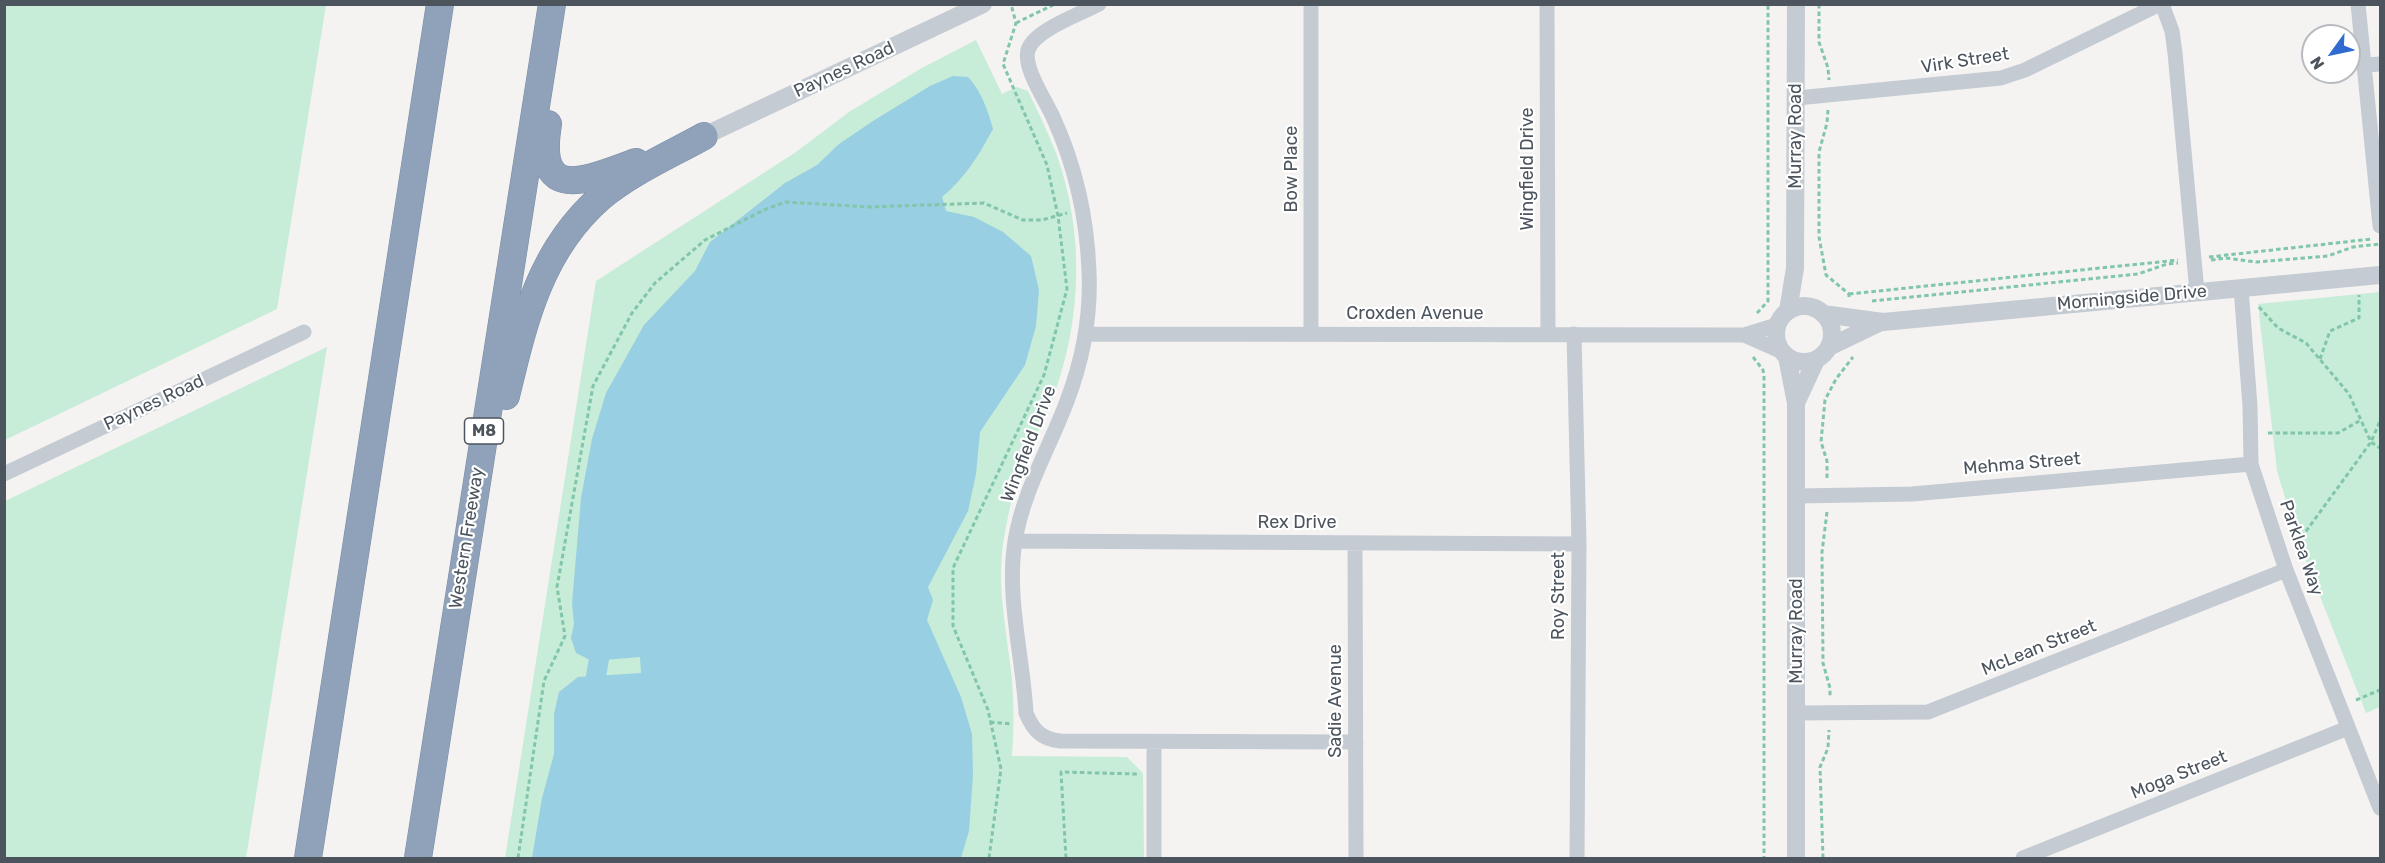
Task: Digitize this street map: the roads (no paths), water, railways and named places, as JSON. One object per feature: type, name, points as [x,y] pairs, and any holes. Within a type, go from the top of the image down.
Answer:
[{"type":"highway","points":[[308,858],[440,4]]},
{"type":"highway","name":"Western Freeway","points":[[418,858],[443,686],[552,4]]},
{"type":"highway","points":[[566,4],[545,139],[545,153],[553,173],[569,182],[582,181],[704,136]]},
{"type":"highway","points":[[443,686],[507,393],[523,325],[534,291],[564,239],[602,197],[637,173],[704,136]]},
{"type":"street","name":"Paynes Road","points":[[704,136],[983,4]]},
{"type":"street","name":"Wingfield Drive","points":[[1099,4],[1043,32],[1028,49],[1027,57],[1030,69],[1054,118],[1072,163],[1083,208],[1090,286],[1086,334],[1067,400],[1027,497],[1015,541],[1013,582],[1026,713],[1031,726],[1049,740],[1356,742]]},
{"type":"street","name":"Bow Place","points":[[1311,4],[1311,333]]},
{"type":"street","name":"Wingfield Drive","points":[[1547,4],[1548,334]]},
{"type":"street","name":"Murray Road","points":[[1782,318],[1795,268],[1796,4]]},
{"type":"street","name":"Virk Street","points":[[1797,98],[2001,78],[2025,70],[2161,4]]},
{"type":"street","points":[[2161,4],[2172,31],[2175,53],[2196,292]]},
{"type":"street","points":[[2358,4],[2373,64],[2380,226]]},
{"type":"street","name":"Murray Road","points":[[1795,268],[1818,311]]},
{"type":"street","name":"Morningside Drive","points":[[1818,311],[1883,322],[2380,275]]},
{"type":"street","name":"Parklea Way","points":[[2241,288],[2251,464],[2286,570],[2380,808]]},
{"type":"street","points":[[1796,307],[1818,311],[1831,326],[1833,335],[1829,347],[1820,358],[1803,363],[1784,354],[1775,334],[1782,318],[1796,307]]},
{"type":"street","name":"Croxden Avenue","points":[[1086,334],[1751,335],[1782,318]]},
{"type":"street","name":"Morningside Drive","points":[[1829,347],[1852,318]]},
{"type":"street","name":"Paynes Road","points":[[4,474],[304,333]]},
{"type":"street","name":"Roy Street","points":[[1574,334],[1579,544],[1577,858]]},
{"type":"street","name":"Croxden Avenue","points":[[1751,335],[1784,354]]},
{"type":"street","name":"Murray Road","points":[[1784,354],[1796,403],[1796,858]]},
{"type":"street","name":"Murray Road","points":[[1796,403],[1816,360]]},
{"type":"street","name":"Mehma Street","points":[[1797,496],[1912,494],[2251,464]]},
{"type":"street","name":"Rex Drive","points":[[1015,541],[1579,544]]},
{"type":"street","name":"Sadie Avenue","points":[[1355,543],[1356,858]]},
{"type":"street","name":"McLean Street","points":[[1796,713],[1928,712],[2286,570]]},
{"type":"street","name":"Moga Street","points":[[2023,858],[2349,728]]},
{"type":"street","points":[[1154,742],[1154,858]]},
{"type":"water","points":[[953,76],[968,77],[973,82],[984,101],[993,129],[971,166],[942,197],[946,211],[974,217],[1003,232],[1031,256],[1039,290],[1036,326],[1025,365],[980,432],[976,474],[968,511],[928,587],[933,600],[927,620],[961,697],[972,734],[973,775],[969,831],[961,858],[532,858],[542,798],[554,754],[554,714],[559,692],[578,677],[641,673],[640,657],[592,661],[576,653],[571,638],[574,624],[572,603],[581,498],[592,439],[606,393],[644,325],[695,271],[710,242],[785,183],[817,165],[839,144],[930,86]]},
{"type":"waterway","points":[[592,700],[600,653],[599,634]]}]
